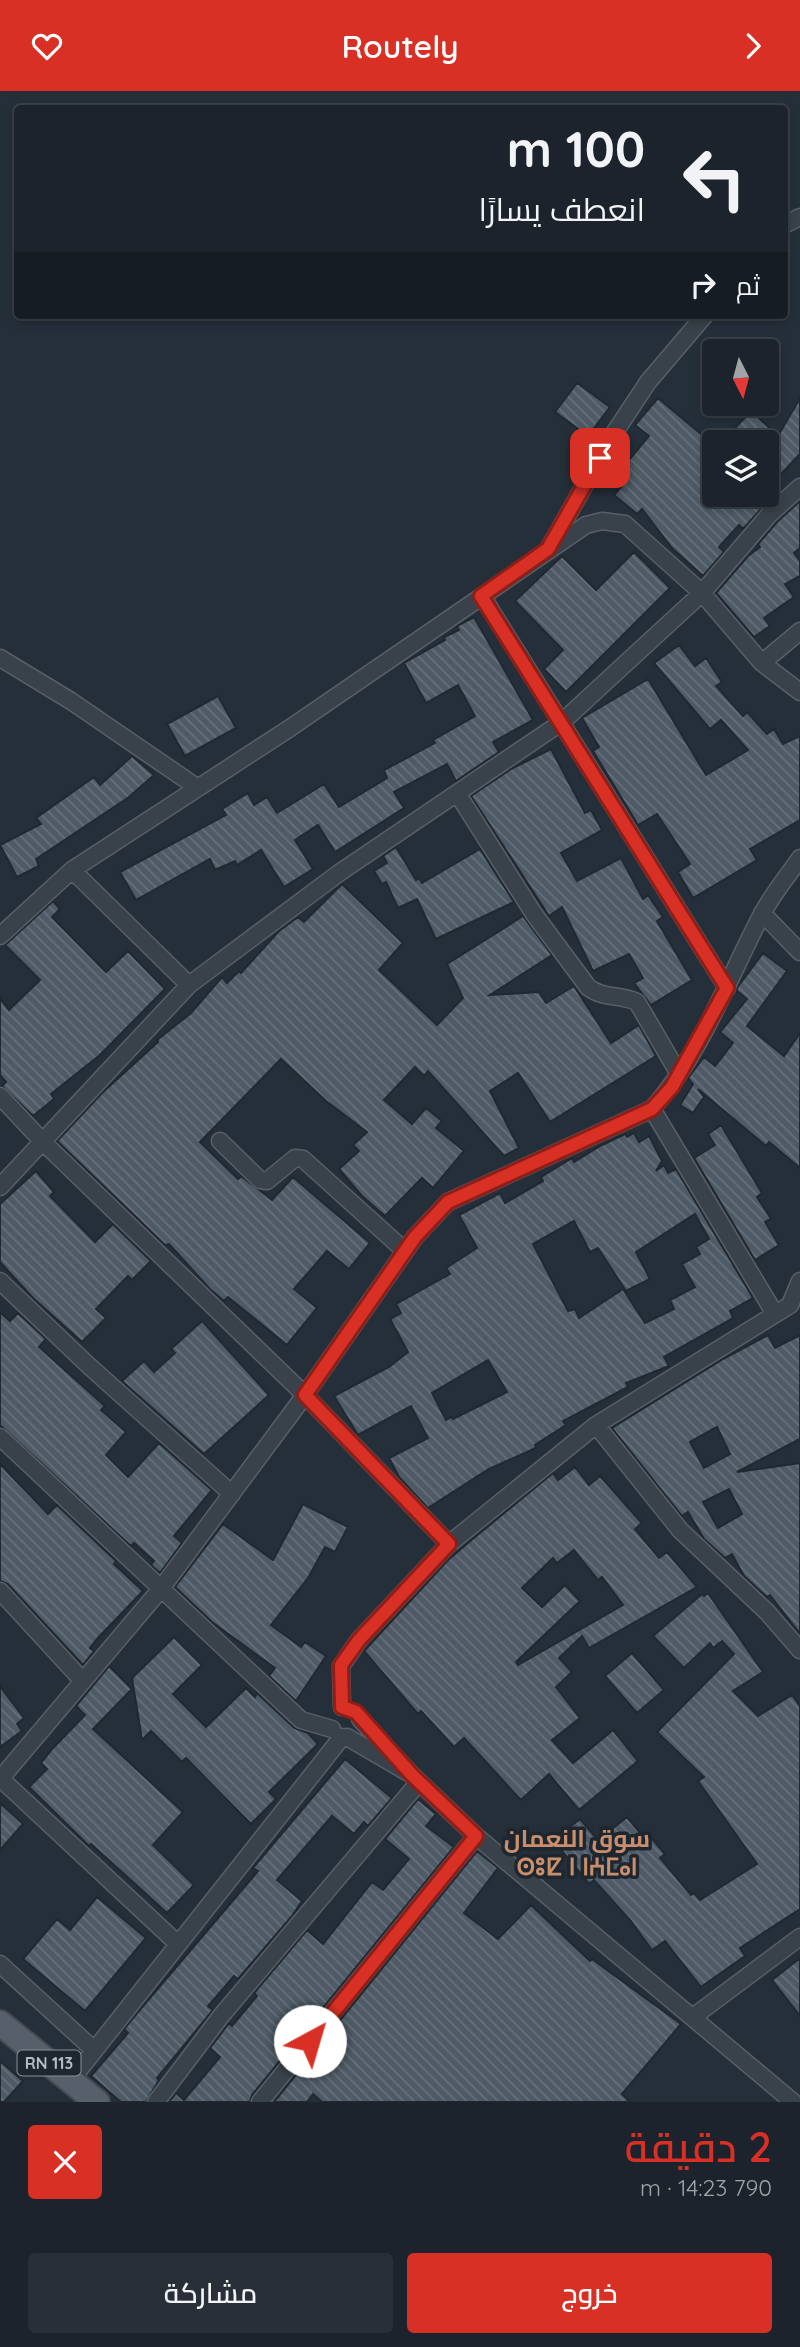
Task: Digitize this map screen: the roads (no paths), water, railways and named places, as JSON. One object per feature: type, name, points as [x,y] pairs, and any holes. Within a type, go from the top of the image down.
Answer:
[{"type":"main road","name":"RN 113","points":[[0,2023],[97,2102]]},
{"type":"street","points":[[548,549],[620,424],[649,382],[702,319]]},
{"type":"street","points":[[0,1187],[189,985],[339,873],[562,722],[702,593],[769,515],[800,487]]},
{"type":"street","points":[[0,936],[72,870],[198,788],[586,525],[602,521],[625,524],[702,593],[762,663],[800,692]]},
{"type":"street","points":[[481,596],[727,988]]},
{"type":"street","points":[[762,663],[800,631]]},
{"type":"street","points":[[0,658],[198,788]]},
{"type":"street","points":[[457,793],[534,914],[588,988],[597,995],[628,998],[637,1002],[679,1074]]},
{"type":"street","points":[[178,1944],[0,1778],[160,1590],[305,1395],[405,1251],[448,1202],[652,1109],[679,1074],[727,988],[762,913],[800,857]]},
{"type":"street","points":[[72,870],[189,985]]},
{"type":"street","points":[[762,913],[800,952]]},
{"type":"street","points":[[0,1096],[44,1143],[305,1395],[449,1544]]},
{"type":"street","points":[[652,1109],[775,1314]]},
{"type":"street","points":[[220,1141],[260,1180],[267,1181],[295,1159],[303,1159],[405,1251]]},
{"type":"street","points":[[0,1281],[88,1365],[232,1494]]},
{"type":"street","points":[[342,1707],[341,1665],[359,1640],[449,1544],[596,1425],[775,1314],[795,1306],[800,1281]]},
{"type":"street","points":[[596,1425],[680,1530],[767,1612],[800,1650]]},
{"type":"street","points":[[0,1437],[301,1720],[340,1734],[416,1779]]},
{"type":"street","points":[[0,1591],[82,1680]]},
{"type":"street","points":[[340,1734],[332,1714],[342,1707],[352,1709],[416,1779],[476,1836],[793,2102]]},
{"type":"street","points":[[71,2080],[340,1734],[358,1729],[360,1719]]},
{"type":"street","points":[[156,2102],[221,2016],[416,1779]]},
{"type":"street","points":[[260,2102],[476,1836]]},
{"type":"street","points":[[693,2017],[800,1937]]},
{"type":"street","points":[[0,1964],[94,2050]]},
{"type":"district","name":"سوق النعمان ⵙⵓⵇ ⵏ ⵏⵄⵎⴰⵏ","points":[[577,1853]]}]
